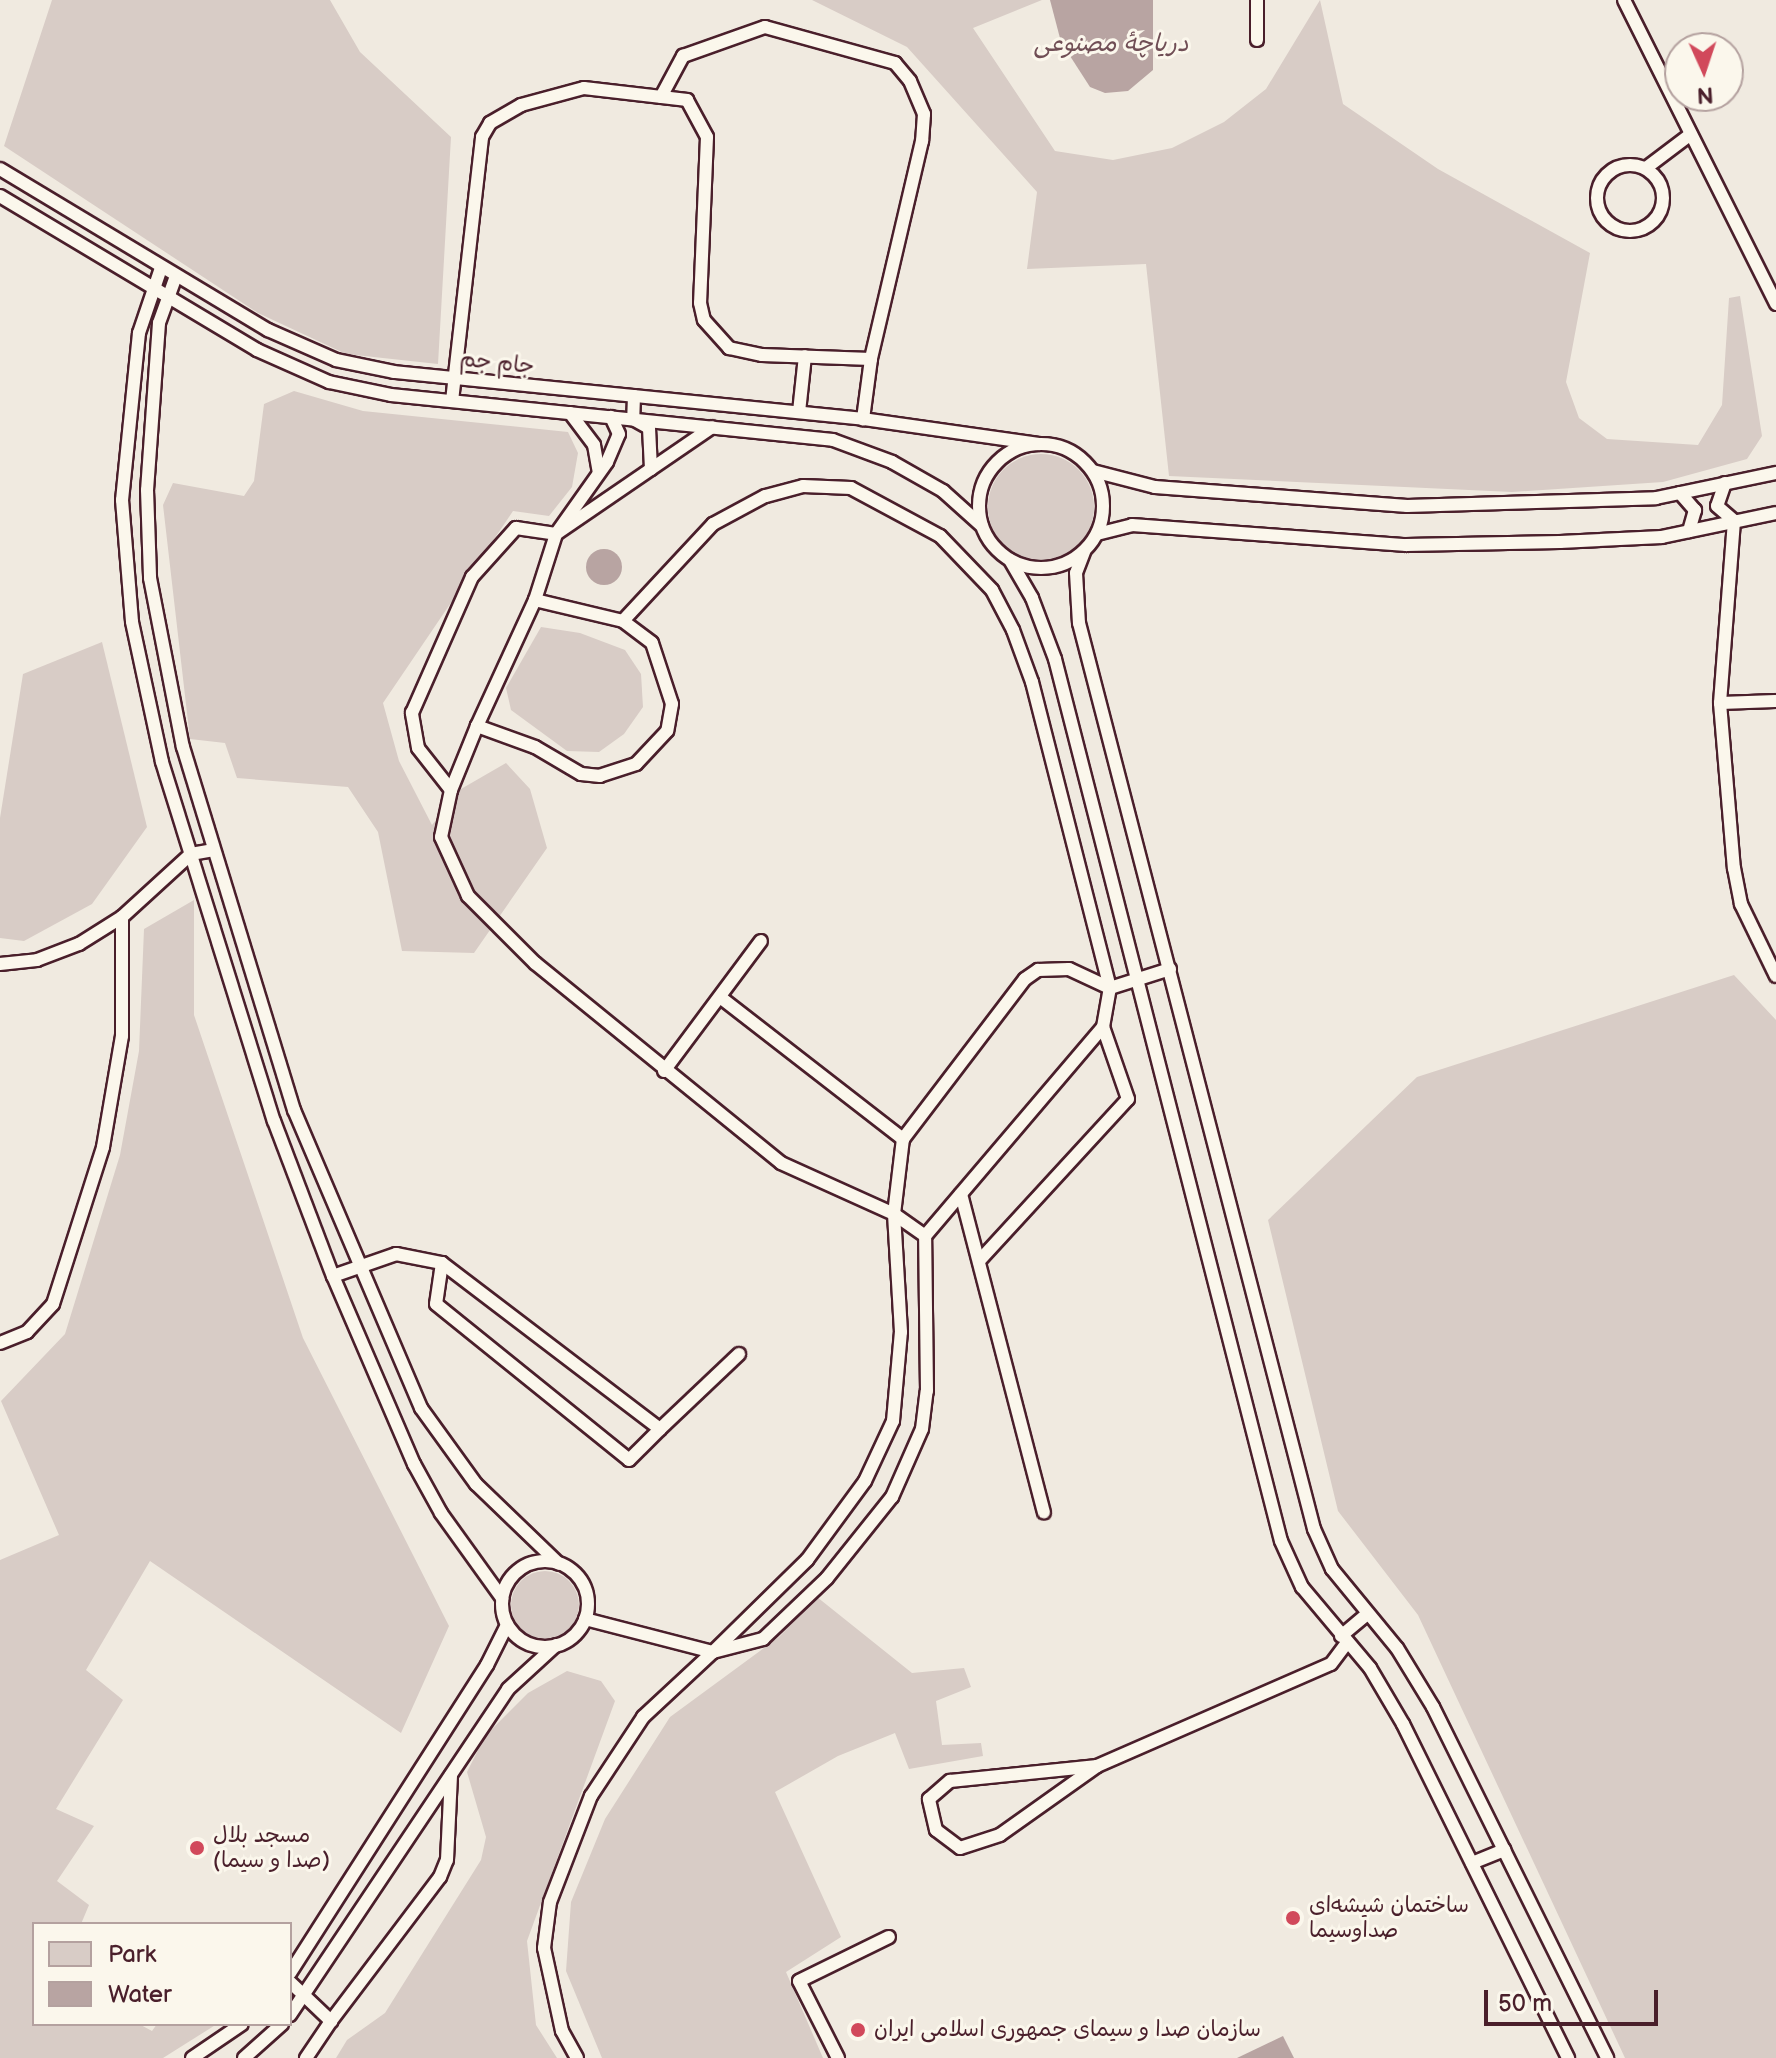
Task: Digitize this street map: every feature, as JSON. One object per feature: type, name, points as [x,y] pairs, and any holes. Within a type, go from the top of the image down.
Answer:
[{"type":"lane","points":[[1257,0],[1257,40]]},
{"type":"lane","points":[[1624,0],[1776,304]]},
{"type":"lane","points":[[661,97],[683,56],[765,27],[895,63],[910,81],[924,114],[922,141],[871,359],[863,419]]},
{"type":"lane","points":[[452,401],[477,150],[490,123],[548,94],[584,88],[687,100],[707,137],[700,303],[704,320],[729,348],[871,359]]},
{"type":"lane","points":[[1646,168],[1661,185],[1658,216],[1641,230],[1619,230],[1601,216],[1599,184],[1625,164],[1646,168],[1691,134]]},
{"type":"lane","name":"جام جم","points":[[0,169],[268,330],[336,360],[454,379],[863,419],[1038,444]]},
{"type":"lane","name":"جام جم","points":[[0,196],[257,350],[329,382],[452,401],[833,440],[892,462],[943,491],[982,526]]},
{"type":"lane","points":[[161,268],[152,286],[139,333],[122,487],[141,674],[191,854],[274,1121],[333,1276],[414,1464],[441,1513],[502,1598],[507,1625],[528,1644],[556,1645]]},
{"type":"lane","points":[[176,276],[165,295],[149,423],[147,490],[150,578],[163,659],[214,850],[294,1110],[358,1266],[437,1437],[476,1484],[559,1564],[581,1580],[585,1619],[579,1631],[556,1645],[508,1689],[292,2012]]},
{"type":"lane","points":[[799,412],[805,356]]},
{"type":"lane","points":[[634,396],[633,419],[649,428],[651,469]]},
{"type":"lane","points":[[570,413],[594,445],[599,473]]},
{"type":"lane","points":[[611,417],[619,434],[599,473],[556,534],[535,600],[451,790],[441,837],[468,896],[535,963],[664,1071],[781,1163],[894,1214],[925,1236]]},
{"type":"lane","points":[[451,790],[418,748],[412,713],[472,577],[516,528],[556,534],[712,427]]},
{"type":"lane","points":[[1568,2058],[1403,1724],[1370,1668],[1302,1587],[1281,1541],[1055,659],[1038,613],[1010,560],[992,545],[982,526],[978,498],[985,477],[1014,449],[1038,444],[1078,456],[1093,471],[1104,502],[1097,534],[1084,552],[1076,573],[1079,623],[1314,1529],[1332,1569],[1397,1648],[1433,1707],[1607,2058]]},
{"type":"lane","points":[[1093,471],[1155,487],[1407,506],[1572,502],[1680,493],[1776,473]]},
{"type":"lane","points":[[1725,483],[1717,506],[1734,521]]},
{"type":"lane","points":[[122,487],[147,490]]},
{"type":"lane","points":[[623,621],[713,524],[765,496],[790,489],[851,488],[940,536],[992,590],[1013,630],[1032,682],[1110,988],[1103,1027],[1128,1099],[979,1261]]},
{"type":"lane","points":[[1680,493],[1695,510],[1689,531]]},
{"type":"lane","points":[[1097,534],[1114,527],[1150,526],[1406,545],[1574,541],[1689,531],[1776,513]]},
{"type":"lane","points":[[1734,521],[1720,703],[1741,904],[1776,976]]},
{"type":"lane","points":[[1010,560],[1045,568],[1084,552]]},
{"type":"lane","points":[[477,726],[535,747],[581,774],[600,776],[636,764],[667,731],[672,704],[652,643],[623,621],[535,600]]},
{"type":"lane","points":[[1720,703],[1776,701]]},
{"type":"lane","points":[[0,964],[37,960],[65,949],[122,917],[191,854],[214,850]]},
{"type":"lane","points":[[0,1343],[27,1332],[53,1304],[103,1147],[122,1036],[122,917]]},
{"type":"lane","points":[[664,1071],[761,941]]},
{"type":"lane","points":[[577,2058],[552,1997],[544,1948],[550,1902],[591,1796],[643,1717],[807,1560],[865,1481],[893,1421],[901,1332],[894,1214],[903,1139],[1025,979],[1038,970],[1069,969],[1110,988],[1170,969]]},
{"type":"lane","points":[[720,997],[903,1139]]},
{"type":"lane","points":[[585,1619],[713,1652],[763,1639],[827,1578],[892,1497],[922,1429],[929,1359],[925,1236],[1103,1027]]},
{"type":"lane","points":[[961,1194],[1044,1512]]},
{"type":"lane","points":[[333,1276],[396,1254],[442,1263],[660,1429]]},
{"type":"lane","points":[[442,1263],[436,1304],[629,1460],[739,1354]]},
{"type":"lane","points":[[807,1560],[827,1578]]},
{"type":"lane","points":[[502,1598],[523,1567],[559,1564]]},
{"type":"lane","points":[[1097,1766],[950,1781],[929,1799],[936,1830],[960,1848],[1000,1835],[1097,1766],[1331,1664],[1344,1639],[1367,1614]]},
{"type":"lane","points":[[292,1970],[507,1625]]},
{"type":"lane","points":[[306,2058],[440,1877],[447,1860],[451,1773]]},
{"type":"lane","points":[[403,1796],[425,1814]]},
{"type":"lane","points":[[1472,1863],[1504,1850]]},
{"type":"lane","points":[[838,2058],[799,1981],[889,1937]]},
{"type":"lane","points":[[292,1983],[307,1993],[331,2021]]},
{"type":"lane","points":[[192,2058],[239,2026]]},
{"type":"lane","points":[[244,2058],[280,2026]]},
{"type":"green space","points":[[52,0],[330,0],[360,52],[451,137],[438,364],[346,354],[258,313],[4,146]]},
{"type":"green space","points":[[812,0],[1042,0],[973,28],[1055,151],[1113,160],[1172,148],[1224,122],[1266,89],[1320,0],[1343,104],[1438,169],[1590,253],[1566,382],[1579,418],[1607,439],[1698,445],[1722,405],[1729,298],[1740,296],[1762,436],[1747,459],[1663,482],[1512,492],[1169,476],[1146,264],[1027,269],[1037,192],[907,47]]},
{"type":"green space","points":[[294,391],[363,411],[568,432],[578,453],[572,487],[549,516],[513,511],[383,703],[399,761],[432,825],[461,789],[506,763],[530,789],[547,848],[474,953],[402,951],[378,832],[348,787],[237,778],[225,743],[190,739],[163,505],[173,483],[244,496],[254,481],[264,404]]},
{"type":"green space","points":[[1041,454],[1061,458],[1079,469],[1090,487],[1094,507],[1090,527],[1079,545],[1061,556],[1041,560],[1021,556],[1003,545],[992,527],[988,507],[992,487],[1003,469],[1021,458]]},
{"type":"green space","points":[[541,627],[580,633],[625,650],[641,674],[643,707],[624,734],[599,752],[567,751],[511,710],[506,688]]},
{"type":"green space","points":[[102,642],[147,827],[92,904],[24,941],[0,938],[0,818],[23,674]]},
{"type":"green space","points":[[194,900],[194,1015],[303,1338],[449,1626],[401,1733],[150,1561],[86,1670],[123,1700],[56,1809],[94,1826],[57,1881],[89,1905],[82,1922],[32,1922],[32,2026],[143,2026],[152,2031],[156,2026],[214,2026],[163,2058],[0,2058],[0,1560],[59,1535],[1,1401],[65,1334],[120,1155],[139,1051],[144,929]]},
{"type":"green space","points":[[1734,975],[1776,1020],[1776,2058],[1625,2058],[1418,1615],[1338,1511],[1268,1220],[1417,1077]]},
{"type":"green space","points":[[545,1571],[569,1581],[579,1605],[569,1629],[545,1639],[521,1629],[511,1605],[521,1581]]},
{"type":"green space","points":[[817,1597],[912,1673],[964,1668],[971,1687],[936,1701],[942,1745],[981,1743],[983,1756],[909,1769],[895,1733],[838,1756],[775,1792],[841,1937],[786,1972],[823,2058],[602,2058],[566,1971],[571,1902],[605,1819],[670,1717],[779,1637]]},
{"type":"green space","points":[[567,1671],[601,1681],[615,1701],[527,1941],[536,2025],[557,2058],[336,2058],[347,2040],[385,2013],[481,1860],[486,1837],[467,1772],[485,1736],[528,1693]]},
{"type":"water","name":"دریاچهٔ مصنوعی","points":[[1050,0],[1153,0],[1153,70],[1128,91],[1105,93],[1090,87],[1061,42]]},
{"type":"water","points":[[604,549],[616,555],[622,567],[616,579],[604,585],[592,579],[586,567],[592,555]]},
{"type":"water","points":[[1283,2036],[1294,2058],[1237,2058]]},
{"type":"place","name":"مسجد بلال (صدا و سیما)","points":[[197,1848]]},
{"type":"place","name":"ساختمان شیشه‌ای صداوسیما","points":[[1293,1918]]},
{"type":"place","name":"سازمان صدا و سیمای جمهوری اسلامی ایران","points":[[858,2030]]}]
